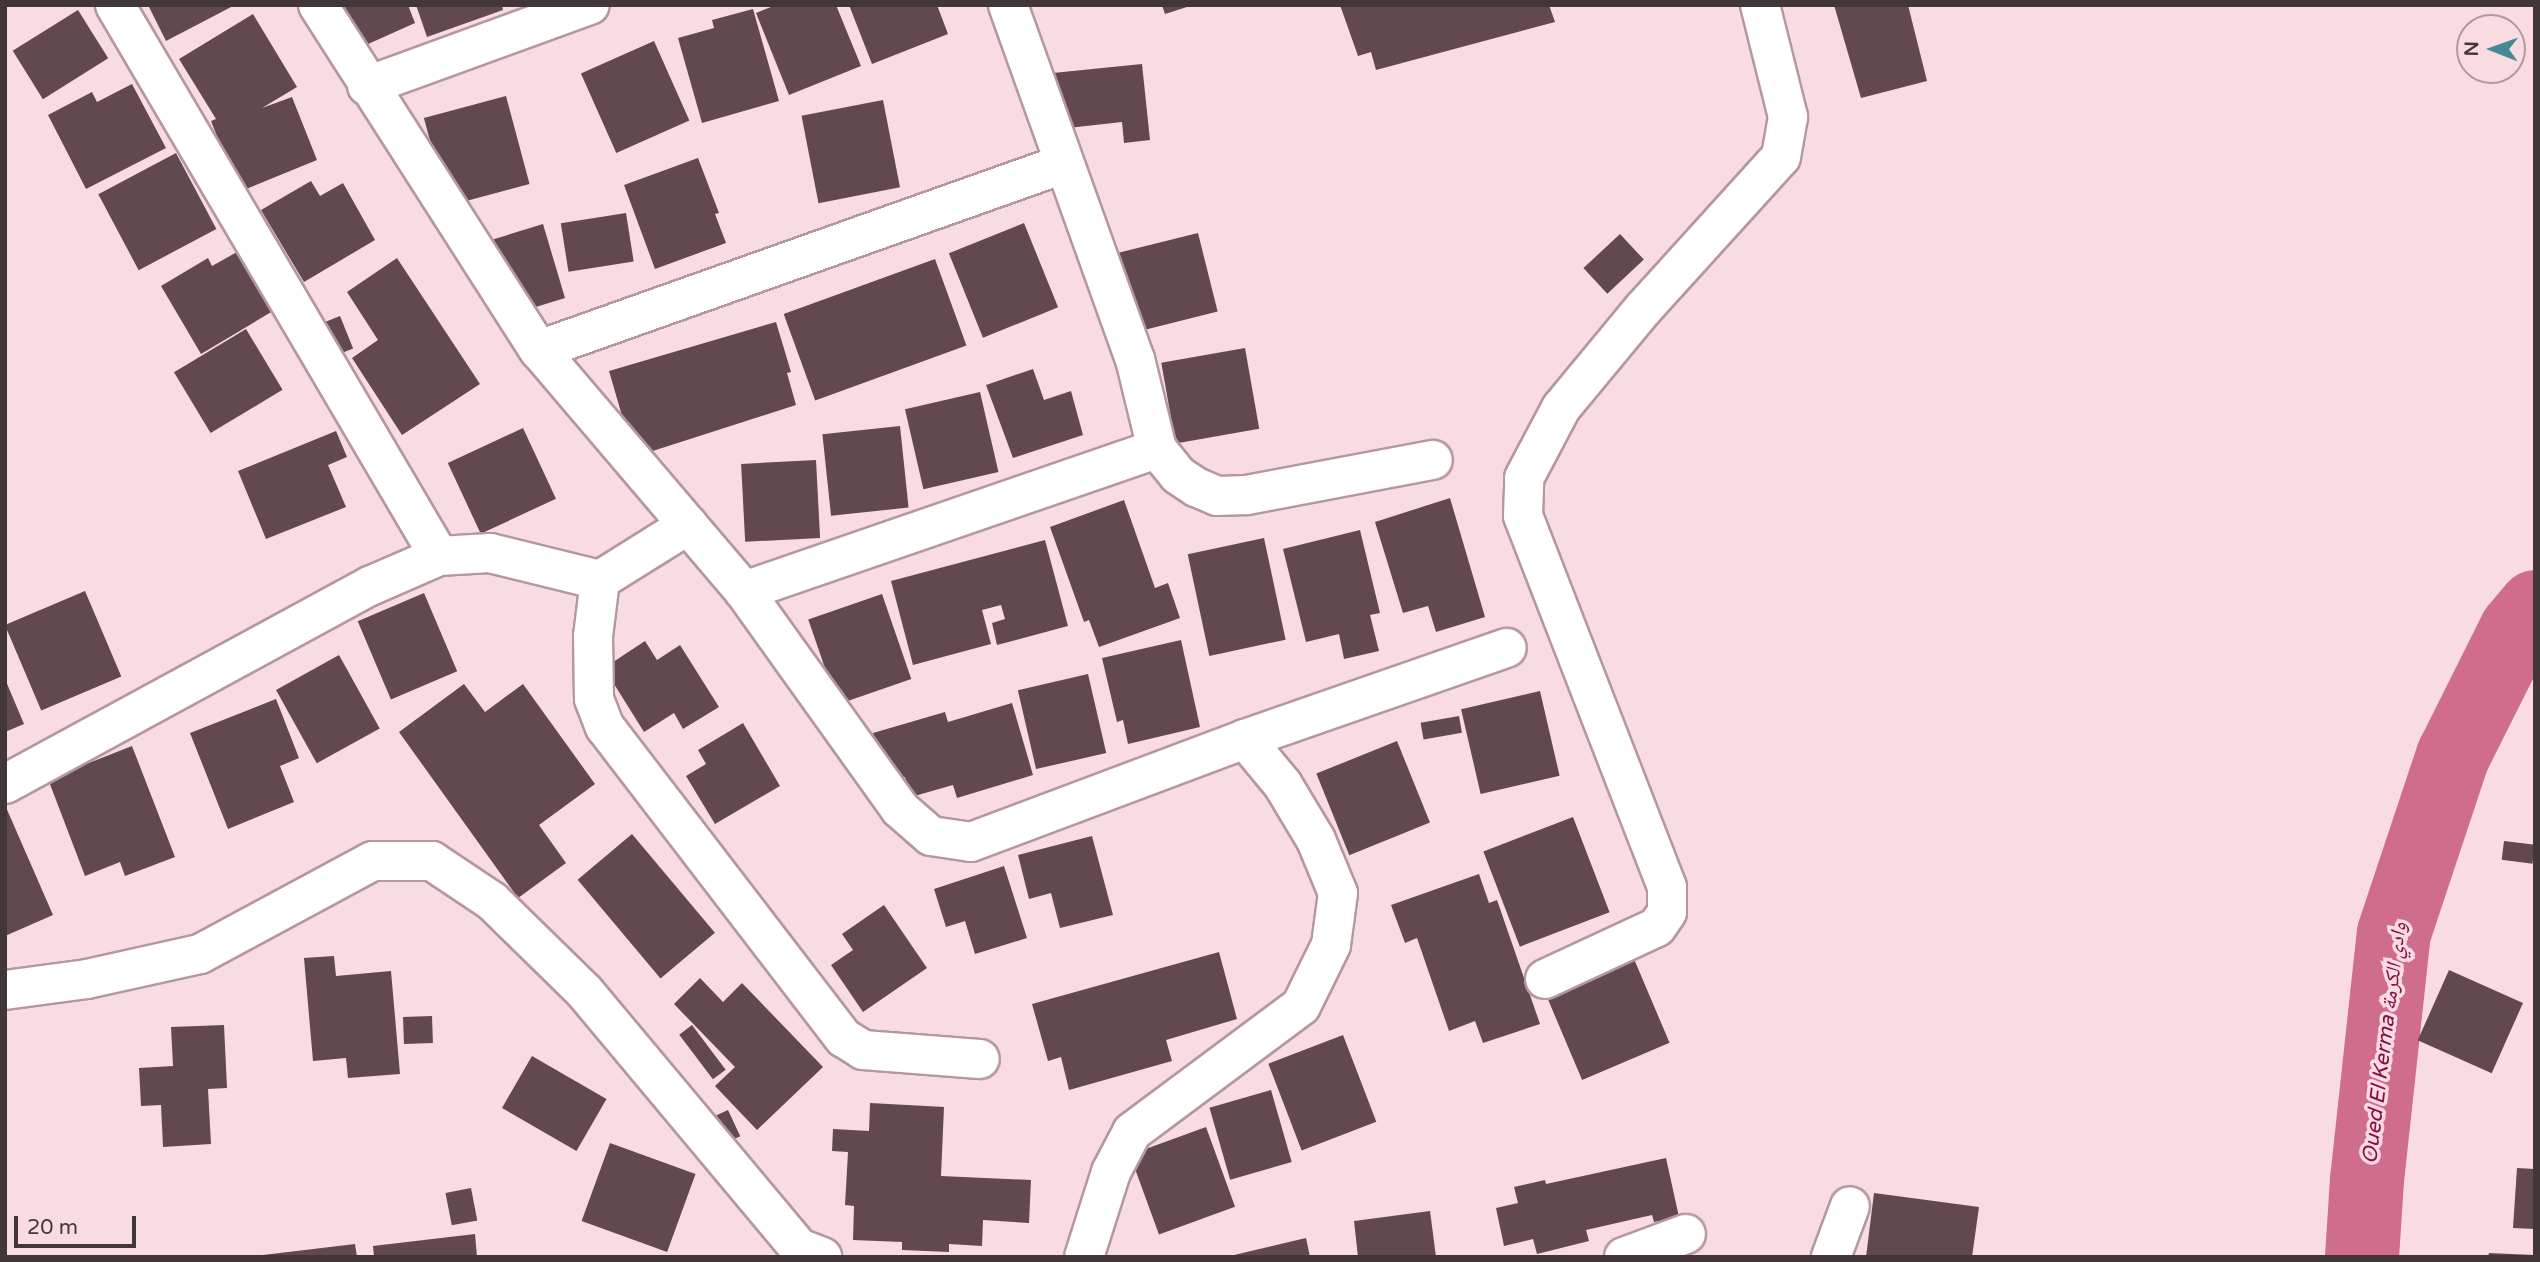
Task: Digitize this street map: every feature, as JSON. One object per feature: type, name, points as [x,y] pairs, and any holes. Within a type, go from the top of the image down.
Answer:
[{"type":"street","points":[[115,5],[439,555]]},
{"type":"street","points":[[318,5],[367,86],[539,349],[744,591],[900,809],[931,836],[971,842],[1245,739],[1507,648]]},
{"type":"street","points":[[367,86],[590,5]]},
{"type":"street","points":[[1008,5],[1135,359],[1157,449],[1178,475],[1196,488],[1217,496],[1247,495],[1433,460]]},
{"type":"street","points":[[1545,979],[1657,927],[1667,912],[1667,887],[1523,516],[1524,478],[1562,408],[1643,309],[1781,157],[1788,117],[1760,5]]},
{"type":"street","points":[[539,349],[1063,164]]},
{"type":"street","points":[[744,591],[1157,449]]},
{"type":"street","points":[[5,784],[370,586],[439,555],[491,553],[600,580],[688,525]]},
{"type":"street","points":[[600,580],[593,636],[594,699],[605,727],[844,1038],[863,1050],[980,1059]]},
{"type":"street","points":[[1084,1257],[1111,1172],[1132,1132],[1301,1006],[1331,945],[1338,893],[1316,840],[1283,785],[1245,739]]},
{"type":"street","points":[[5,990],[87,979],[200,954],[373,861],[432,861],[492,901],[584,991],[799,1248],[822,1257]]},
{"type":"street","points":[[1831,1257],[1850,1206]]},
{"type":"street","points":[[1624,1257],[1686,1234]]},
{"type":"building","points":[[148,5],[235,5],[166,41]]},
{"type":"building","points":[[327,5],[408,5],[415,23],[348,53]]},
{"type":"building","points":[[416,5],[502,5],[503,10],[427,37]]},
{"type":"building","points":[[776,5],[836,5],[861,66],[789,95],[756,13]]},
{"type":"building","points":[[849,5],[937,5],[948,34],[872,64]]},
{"type":"building","points":[[1162,5],[1190,5],[1190,6],[1165,14]]},
{"type":"building","points":[[1340,5],[1549,5],[1555,22],[1376,70],[1371,52],[1358,56]]},
{"type":"building","points":[[1834,5],[1908,5],[1927,81],[1861,98]]},
{"type":"building","points":[[753,9],[779,101],[702,123],[678,38],[714,28],[712,20]]},
{"type":"building","points":[[78,10],[108,58],[43,99],[13,51]]},
{"type":"building","points":[[253,14],[297,87],[262,108],[292,97],[317,160],[239,192],[211,121],[216,119],[179,59]]},
{"type":"building","points":[[654,41],[689,120],[616,153],[581,74]]},
{"type":"building","points":[[1142,64],[1150,140],[1124,143],[1122,122],[1059,129],[1053,73]]},
{"type":"building","points":[[132,84],[166,148],[86,189],[48,115],[92,92],[97,102]]},
{"type":"building","points":[[506,96],[530,184],[447,206],[424,118]]},
{"type":"building","points":[[883,100],[900,187],[819,203],[802,116]]},
{"type":"building","points":[[176,153],[216,229],[139,270],[98,194]]},
{"type":"building","points":[[698,158],[719,213],[715,214],[726,243],[655,269],[624,185]]},
{"type":"building","points":[[311,181],[320,196],[343,183],[375,240],[304,282],[261,210]]},
{"type":"building","points":[[626,213],[634,261],[568,272],[561,223]]},
{"type":"building","points":[[1024,223],[1058,307],[983,338],[949,253]]},
{"type":"building","points":[[543,224],[565,298],[526,310],[488,241]]},
{"type":"building","points":[[1198,233],[1218,312],[1136,332],[1116,253]]},
{"type":"building","points":[[1620,234],[1644,260],[1607,294],[1583,268]]},
{"type":"building","points":[[237,252],[273,311],[201,354],[161,286],[208,258],[212,266]]},
{"type":"building","points":[[397,258],[480,384],[402,435],[352,358],[378,340],[347,292]]},
{"type":"building","points":[[935,259],[966,345],[815,401],[784,314]]},
{"type":"building","points":[[340,316],[353,348],[330,358],[317,325]]},
{"type":"building","points":[[776,322],[791,372],[787,373],[796,405],[634,457],[609,371]]},
{"type":"building","points":[[246,329],[283,390],[211,433],[174,372]]},
{"type":"building","points":[[1245,348],[1259,429],[1176,444],[1161,363]]},
{"type":"building","points":[[1033,369],[1044,400],[1071,391],[1083,435],[1013,458],[986,385]]},
{"type":"building","points":[[980,392],[998,472],[923,489],[905,409]]},
{"type":"building","points":[[900,426],[909,508],[831,516],[822,434]]},
{"type":"building","points":[[523,428],[556,499],[481,534],[448,463]]},
{"type":"building","points":[[336,431],[347,457],[328,465],[346,507],[266,539],[238,471]]},
{"type":"building","points":[[816,460],[820,538],[745,542],[741,464]]},
{"type":"building","points":[[1450,498],[1485,617],[1436,632],[1428,606],[1403,613],[1375,522]]},
{"type":"building","points":[[1124,500],[1155,588],[1168,583],[1180,618],[1099,647],[1089,620],[1084,622],[1050,527]]},
{"type":"building","points":[[1360,530],[1380,613],[1370,615],[1379,651],[1344,659],[1339,634],[1306,642],[1283,549]]},
{"type":"building","points":[[1264,538],[1286,640],[1209,656],[1188,554]]},
{"type":"building","points":[[1045,540],[1068,626],[997,645],[992,623],[1005,619],[1001,605],[982,610],[991,644],[913,665],[891,581]]},
{"type":"building","points":[[85,591],[121,677],[41,711],[5,625]]},
{"type":"building","points":[[424,593],[457,671],[391,699],[358,621]]},
{"type":"building","points":[[882,594],[911,679],[838,704],[808,619]]},
{"type":"building","points":[[1181,640],[1200,727],[1128,744],[1123,720],[1117,722],[1102,658]]},
{"type":"building","points":[[645,641],[657,660],[680,645],[719,707],[683,729],[674,713],[644,732],[604,668]]},
{"type":"building","points":[[339,655],[380,728],[317,763],[276,690]]},
{"type":"building","points":[[1088,674],[1106,753],[1036,769],[1018,690]]},
{"type":"building","points":[[5,679],[24,724],[5,732]]},
{"type":"building","points":[[464,684],[485,712],[523,684],[595,784],[539,825],[566,863],[518,898],[399,732]]},
{"type":"building","points":[[1540,691],[1560,776],[1481,794],[1461,709]]},
{"type":"building","points":[[276,699],[299,758],[280,766],[294,802],[228,829],[190,733]]},
{"type":"building","points":[[1012,703],[1033,775],[957,798],[953,785],[911,797],[905,777],[887,783],[873,733],[945,712],[948,722]]},
{"type":"building","points":[[1459,716],[1462,733],[1424,740],[1421,723]]},
{"type":"building","points":[[743,723],[780,786],[715,824],[686,776],[706,764],[698,750]]},
{"type":"building","points":[[1397,741],[1430,823],[1349,855],[1316,774]]},
{"type":"building","points":[[132,746],[175,857],[125,876],[120,862],[85,876],[48,779]]},
{"type":"building","points":[[5,805],[53,915],[5,936]]},
{"type":"building","points":[[1573,817],[1610,912],[1520,947],[1483,851]]},
{"type":"building","points":[[632,834],[715,933],[661,978],[578,880]]},
{"type":"building","points":[[1092,836],[1113,915],[1060,928],[1051,893],[1029,899],[1018,855]]},
{"type":"building","points":[[2504,841],[2535,845],[2532,864],[2502,860]]},
{"type":"building","points":[[1004,866],[1027,938],[975,954],[965,921],[946,927],[934,889]]},
{"type":"building","points":[[1479,874],[1489,903],[1497,900],[1540,1024],[1483,1043],[1475,1021],[1449,1031],[1417,938],[1405,943],[1391,905]]},
{"type":"building","points":[[884,905],[927,968],[863,1012],[831,965],[853,950],[842,934]]},
{"type":"building","points":[[1219,952],[1237,1019],[1166,1040],[1172,1061],[1069,1090],[1061,1057],[1048,1061],[1032,1004]]},
{"type":"building","points":[[334,956],[336,976],[391,971],[400,1074],[348,1078],[346,1058],[313,1061],[304,958]]},
{"type":"building","points":[[1634,959],[1670,1043],[1582,1080],[1547,996]]},
{"type":"building","points":[[2449,970],[2523,1003],[2492,1073],[2418,1040]]},
{"type":"building","points":[[700,978],[723,1002],[742,983],[823,1067],[757,1130],[715,1086],[735,1067],[674,1004]]},
{"type":"building","points":[[432,1016],[433,1043],[404,1044],[403,1017]]},
{"type":"building","points":[[224,1025],[227,1088],[208,1089],[211,1144],[163,1147],[161,1105],[141,1106],[139,1068],[173,1066],[171,1027]]},
{"type":"building","points":[[692,1025],[726,1070],[713,1079],[679,1035]]},
{"type":"building","points":[[1343,1035],[1376,1122],[1302,1150],[1268,1064]]},
{"type":"building","points":[[532,1056],[606,1099],[576,1151],[502,1108]]},
{"type":"building","points":[[1271,1090],[1292,1162],[1230,1180],[1209,1108]]},
{"type":"building","points":[[870,1103],[944,1107],[941,1176],[1031,1180],[1029,1223],[983,1220],[982,1246],[949,1244],[949,1252],[902,1250],[902,1242],[853,1240],[854,1206],[845,1205],[848,1152],[832,1151],[833,1129],[869,1131]]},
{"type":"building","points":[[728,1110],[740,1136],[727,1143],[714,1116]]},
{"type":"building","points":[[1206,1127],[1235,1207],[1159,1235],[1130,1155]]},
{"type":"building","points":[[610,1143],[696,1174],[667,1252],[582,1221]]},
{"type":"building","points":[[1666,1158],[1679,1217],[1654,1222],[1652,1215],[1586,1230],[1589,1241],[1537,1254],[1533,1239],[1504,1246],[1496,1208],[1518,1203],[1514,1187],[1545,1180],[1546,1184]]},
{"type":"building","points":[[2517,1168],[2535,1169],[2535,1229],[2513,1228]]},
{"type":"building","points":[[471,1188],[477,1220],[452,1225],[445,1193]]},
{"type":"building","points":[[1874,1193],[1979,1207],[1972,1257],[1866,1257]]},
{"type":"building","points":[[1430,1211],[1436,1257],[1358,1257],[1354,1221]]},
{"type":"building","points":[[475,1234],[477,1257],[374,1257],[373,1246]]},
{"type":"building","points":[[1306,1238],[1310,1257],[1230,1257],[1230,1256]]},
{"type":"building","points":[[355,1244],[357,1257],[263,1257],[263,1255]]},
{"type":"building","points":[[2489,1253],[2534,1255],[2534,1257],[2488,1257]]},
{"type":"waterway","name":"Oued El Kerma وادي الكرمة","points":[[2362,1257],[2367,1180],[2394,933],[2453,756],[2516,630],[2535,607]]}]
